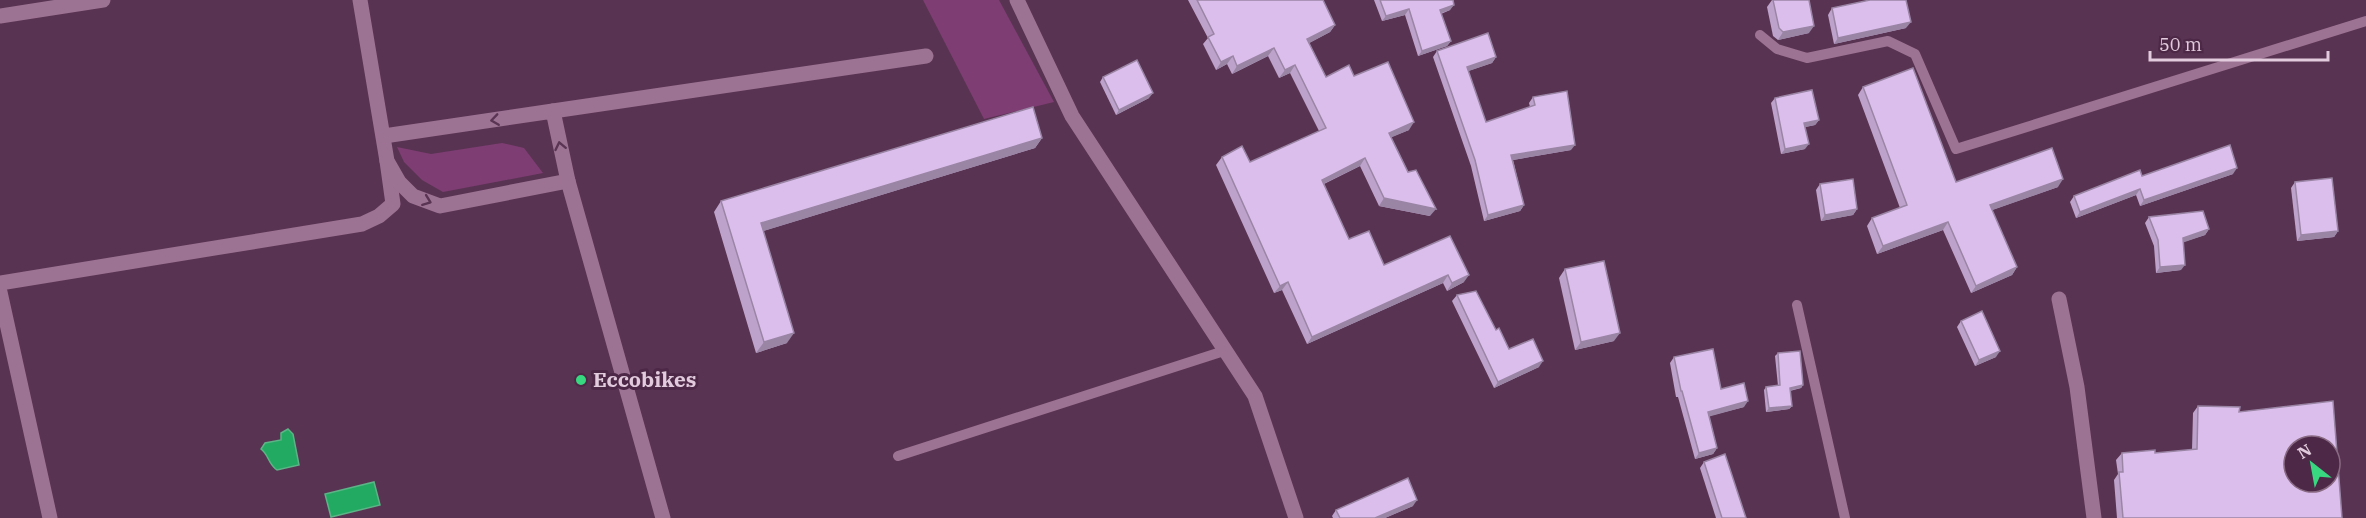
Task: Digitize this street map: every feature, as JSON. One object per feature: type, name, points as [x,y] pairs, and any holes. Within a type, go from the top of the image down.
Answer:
[{"type":"street","points":[[0,16],[103,0]]},
{"type":"street","points":[[0,283],[363,224],[379,216],[393,204],[384,136],[360,0]]},
{"type":"street","points":[[1017,0],[1072,116],[1255,396],[1296,518]]},
{"type":"street","points":[[384,136],[926,56]]},
{"type":"street","points":[[553,111],[568,181],[663,518]]},
{"type":"street","points":[[387,161],[399,182],[413,196],[440,206],[568,181]]},
{"type":"street","points":[[0,292],[50,518]]},
{"type":"street","points":[[2059,299],[2077,387],[2094,518]]},
{"type":"lane","points":[[1760,35],[1777,49],[1807,58],[1888,41],[1915,54],[1956,149],[2040,125],[2366,21]]},
{"type":"lane","points":[[1797,305],[1845,518]]},
{"type":"lane","points":[[897,456],[1224,351]]},
{"type":"shaded area","points":[[923,0],[999,0],[1054,102],[984,119]]},
{"type":"shaded area","points":[[502,143],[524,148],[543,173],[443,192],[422,180],[404,162],[397,147],[431,154]]},
{"type":"shaded area","points":[[288,429],[293,434],[299,465],[277,470],[261,449],[265,443],[281,440],[281,433]]},
{"type":"shaded area","points":[[374,482],[380,505],[331,517],[325,494]]},
{"type":"building","points":[[1197,0],[1323,0],[1335,25],[1307,39],[1326,77],[1349,65],[1354,76],[1388,62],[1414,122],[1389,133],[1408,172],[1416,170],[1436,209],[1384,198],[1365,158],[1322,180],[1349,239],[1369,231],[1384,265],[1450,236],[1469,275],[1452,283],[1448,275],[1312,337],[1288,282],[1280,286],[1222,157],[1242,146],[1250,162],[1326,128],[1295,65],[1285,70],[1274,48],[1237,66],[1233,56],[1221,62],[1208,37],[1214,34]]},
{"type":"building","points":[[1380,0],[1453,0],[1454,5],[1440,10],[1451,41],[1422,51],[1409,9],[1386,16]]},
{"type":"building","points":[[1773,0],[1809,0],[1814,26],[1783,32],[1779,28]]},
{"type":"building","points":[[1870,0],[1906,0],[1911,22],[1838,38],[1832,8]]},
{"type":"building","points":[[1488,33],[1496,57],[1467,67],[1486,122],[1535,105],[1533,97],[1567,91],[1575,145],[1511,155],[1524,205],[1488,215],[1475,160],[1437,51]]},
{"type":"building","points":[[1137,60],[1153,93],[1119,110],[1103,77]]},
{"type":"building","points":[[1913,68],[1956,182],[2052,148],[2063,179],[1990,205],[2017,267],[1976,286],[1948,222],[1883,246],[1872,218],[1907,205],[1863,87]]},
{"type":"building","points":[[1812,90],[1819,120],[1804,123],[1809,144],[1785,149],[1775,98]]},
{"type":"building","points":[[1033,107],[1042,138],[761,223],[794,333],[764,342],[721,201]]},
{"type":"building","points":[[2230,145],[2237,168],[2144,200],[2140,189],[2080,212],[2074,196],[2140,170],[2142,176]]},
{"type":"building","points":[[2332,178],[2338,231],[2301,235],[2295,182]]},
{"type":"building","points":[[1853,179],[1857,209],[1825,215],[1820,184]]},
{"type":"building","points":[[2203,211],[2209,229],[2183,238],[2185,265],[2160,267],[2158,240],[2149,217]]},
{"type":"building","points":[[1604,261],[1620,333],[1581,342],[1565,269]]},
{"type":"building","points":[[1476,291],[1496,330],[1499,328],[1509,349],[1533,339],[1543,361],[1498,382],[1457,295]]},
{"type":"building","points":[[1982,311],[2000,351],[1979,360],[1961,321]]},
{"type":"building","points":[[1713,349],[1721,389],[1744,383],[1748,401],[1708,412],[1717,448],[1699,453],[1674,357]]},
{"type":"building","points":[[1800,351],[1803,385],[1790,388],[1792,406],[1769,408],[1766,387],[1780,385],[1778,353]]},
{"type":"building","points":[[2333,401],[2336,434],[2282,434],[2282,494],[2340,494],[2342,518],[2123,518],[2119,472],[2123,472],[2122,453],[2197,449],[2198,406],[2240,407],[2239,412]]},
{"type":"building","points":[[1725,454],[1746,518],[1722,518],[1704,462]]},
{"type":"building","points":[[1408,478],[1417,500],[1375,518],[1340,518],[1336,510]]},
{"type":"place","name":"Eccobikes","points":[[581,380]]}]
